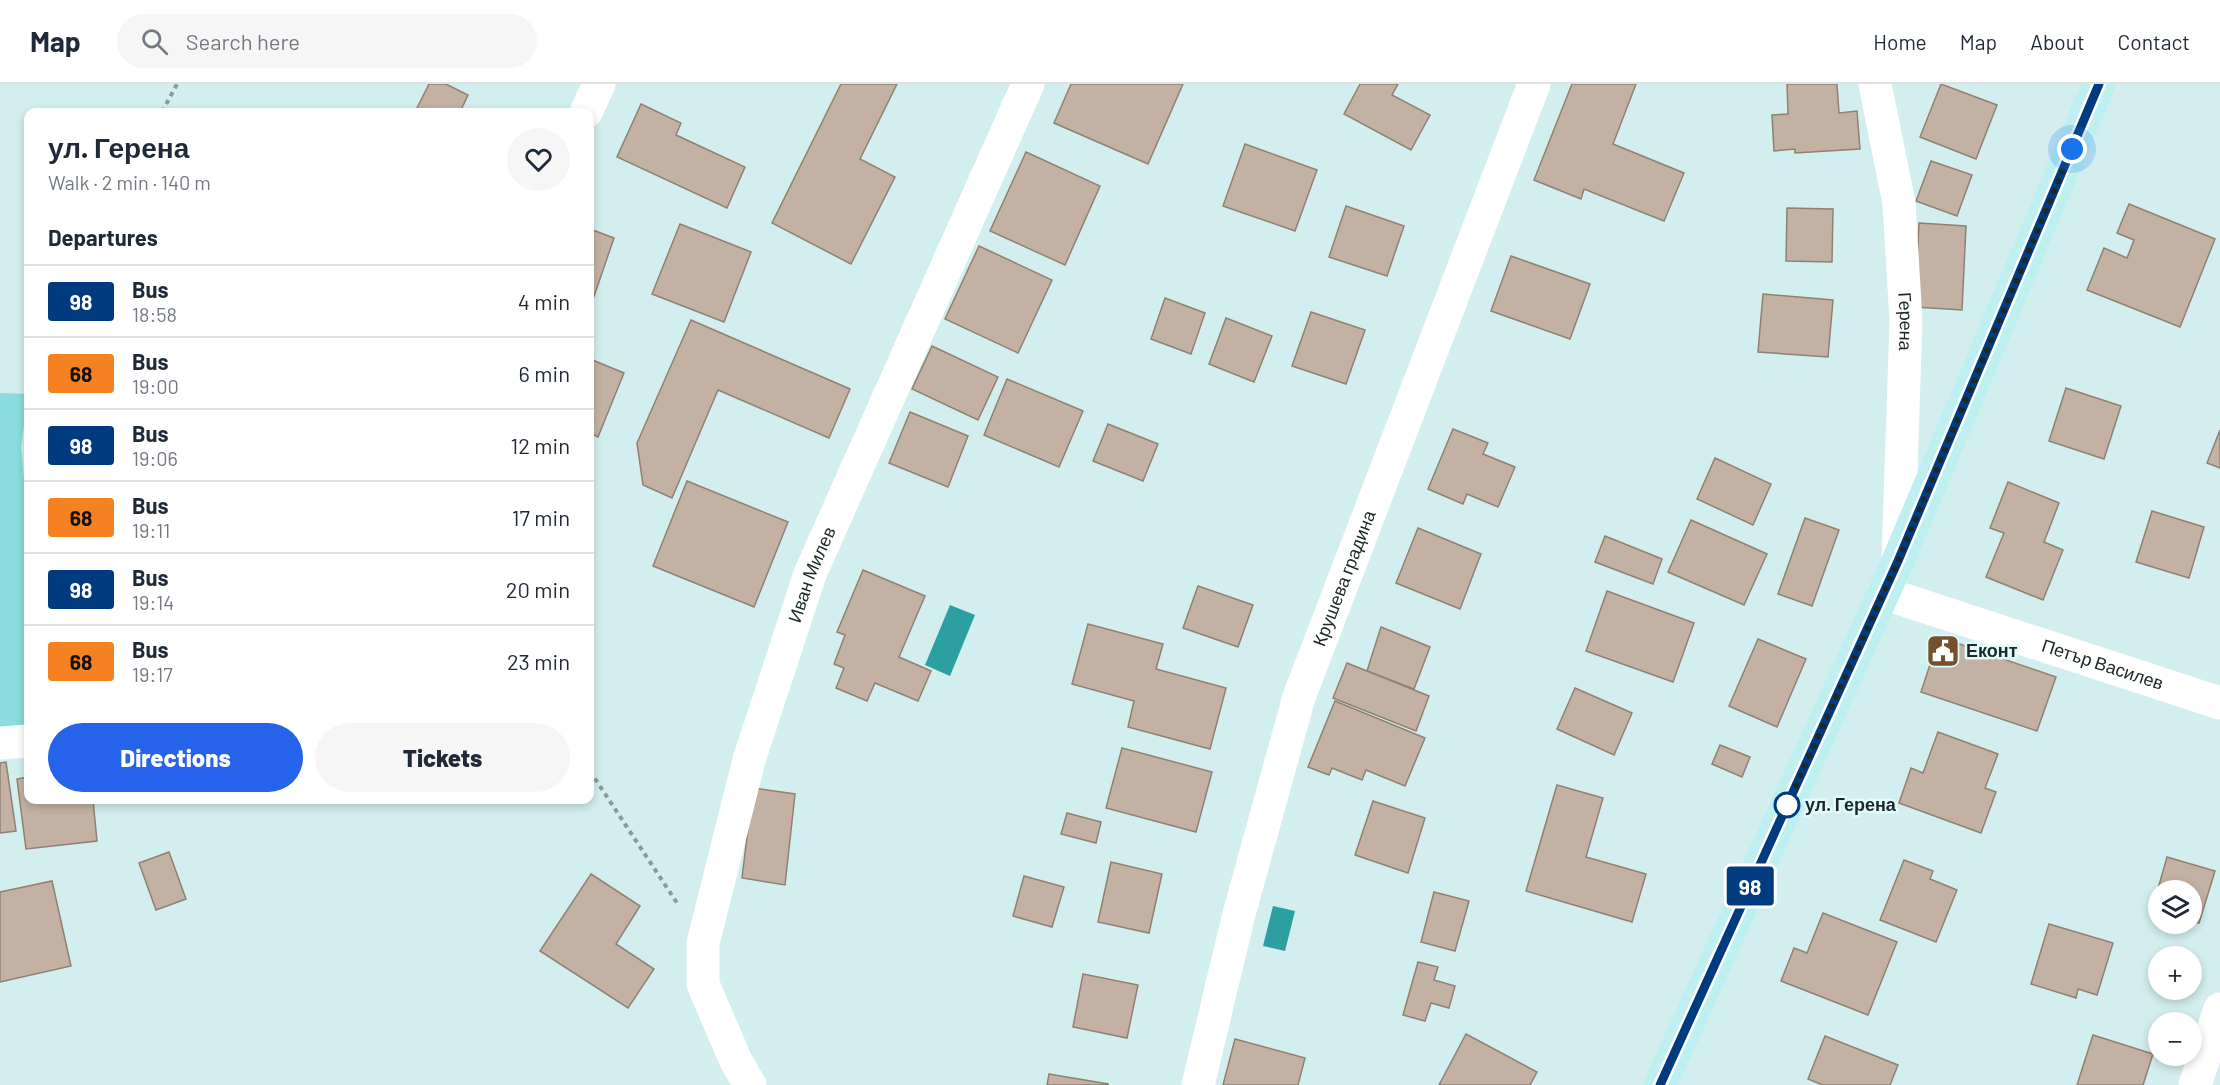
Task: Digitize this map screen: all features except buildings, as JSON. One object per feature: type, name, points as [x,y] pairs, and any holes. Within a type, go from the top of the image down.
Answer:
[{"type":"street","points":[[588,108],[599,84]]},
{"type":"street","name":"Иван Милев","points":[[750,1085],[736,1061],[703,984],[703,943],[749,760],[810,574],[1028,84]]},
{"type":"street","name":"Крушева градина","points":[[1197,1085],[1239,914],[1299,697],[1534,84]]},
{"type":"street","name":"Герена","points":[[1875,84],[1899,203],[1906,321],[1898,561]]},
{"type":"street","points":[[1660,1085],[1898,561],[2099,84]]},
{"type":"street","name":"Петър Василев","points":[[1883,593],[2220,703]]},
{"type":"street","points":[[0,743],[24,741]]},
{"type":"street","points":[[2195,1085],[2220,1009]]},
{"type":"path","points":[[164,108],[177,84]]},
{"type":"path","points":[[594,777],[703,943]]},
{"type":"shaded area","points":[[0,393],[24,394],[21,447],[24,479],[24,726],[0,727]]},
{"type":"shaded area","points":[[950,605],[975,615],[950,676],[925,665]]},
{"type":"shaded area","points":[[1273,906],[1295,911],[1285,951],[1263,946]]},
{"type":"bus line","name":"98","points":[[1660,1085],[1898,561],[2099,84]]},
{"type":"place","name":"Еконт","points":[[1943,651]]},
{"type":"place","name":"ул. Герена","points":[[1787,805]]},
{"type":"route","points":[[1787,805],[1898,561],[2072,149]]}]
